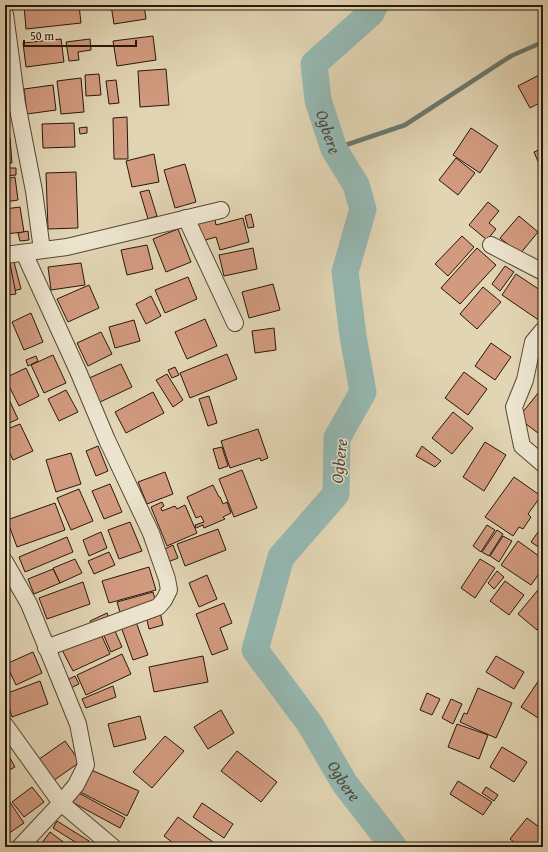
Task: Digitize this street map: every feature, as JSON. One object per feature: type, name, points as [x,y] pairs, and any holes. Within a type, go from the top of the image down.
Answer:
[{"type":"street","points":[[5,14],[17,104],[34,192],[42,250]]},
{"type":"street","points":[[5,255],[67,247],[221,210]]},
{"type":"street","points":[[186,218],[235,323]]},
{"type":"street","points":[[491,245],[543,272]]},
{"type":"street","points":[[24,253],[151,533],[167,579],[169,590],[158,607],[46,648]]},
{"type":"street","points":[[543,330],[533,342],[525,380],[514,407],[522,446],[543,464]]},
{"type":"street","points":[[5,562],[29,604],[78,724],[86,765],[76,785],[20,847]]},
{"type":"street","points":[[5,725],[61,803],[113,847]]},
{"type":"building","points":[[24,5],[79,5],[81,23],[26,29]]},
{"type":"building","points":[[111,5],[144,5],[146,19],[114,24]]},
{"type":"building","points":[[153,36],[156,60],[117,66],[113,41]]},
{"type":"building","points":[[61,39],[64,62],[26,67],[23,43]]},
{"type":"building","points":[[90,39],[91,50],[78,52],[79,60],[69,61],[66,42]]},
{"type":"building","points":[[166,69],[169,105],[140,107],[138,71]]},
{"type":"building","points":[[543,73],[543,101],[530,108],[518,86]]},
{"type":"building","points":[[99,74],[101,95],[86,96],[85,75]]},
{"type":"building","points":[[81,78],[84,112],[61,114],[57,81]]},
{"type":"building","points":[[116,80],[119,103],[109,104],[106,81]]},
{"type":"building","points":[[53,85],[56,110],[27,114],[24,89]]},
{"type":"building","points":[[127,117],[128,159],[114,159],[113,118]]},
{"type":"building","points":[[74,123],[75,147],[43,148],[42,124]]},
{"type":"building","points":[[87,127],[87,133],[80,134],[79,128]]},
{"type":"building","points":[[471,128],[498,146],[480,173],[453,155]]},
{"type":"building","points":[[5,138],[10,138],[12,163],[5,163]]},
{"type":"building","points":[[543,148],[543,173],[534,152]]},
{"type":"building","points":[[154,154],[159,182],[132,187],[126,161]]},
{"type":"building","points":[[456,158],[475,173],[458,195],[439,180]]},
{"type":"building","points":[[185,164],[196,202],[175,208],[164,170]]},
{"type":"building","points":[[5,168],[16,168],[16,175],[5,176]]},
{"type":"building","points":[[76,172],[78,228],[48,229],[46,173]]},
{"type":"building","points":[[15,177],[18,200],[5,202],[5,179]]},
{"type":"building","points":[[149,190],[157,216],[148,219],[140,192]]},
{"type":"building","points":[[488,202],[499,211],[489,223],[496,229],[487,240],[469,225]]},
{"type":"building","points":[[20,207],[24,232],[5,234],[5,209]]},
{"type":"building","points":[[251,214],[254,227],[248,228],[245,216]]},
{"type":"building","points":[[214,215],[216,225],[243,218],[249,242],[220,250],[216,237],[202,241],[196,220]]},
{"type":"building","points":[[519,216],[538,232],[520,254],[500,238]]},
{"type":"building","points":[[178,229],[191,262],[166,272],[153,239]]},
{"type":"building","points":[[28,231],[29,240],[20,241],[18,233]]},
{"type":"building","points":[[462,236],[474,247],[448,276],[435,264]]},
{"type":"building","points":[[147,245],[153,269],[127,275],[121,250]]},
{"type":"building","points":[[253,248],[257,269],[224,276],[219,255]]},
{"type":"building","points":[[477,248],[496,265],[460,304],[441,288]]},
{"type":"building","points":[[14,262],[21,289],[5,293],[5,264]]},
{"type":"building","points":[[81,263],[85,285],[51,290],[48,267]]},
{"type":"building","points":[[10,264],[16,294],[9,295],[5,275],[5,265]]},
{"type":"building","points":[[505,266],[514,272],[500,291],[492,284]]},
{"type":"building","points":[[516,274],[543,292],[543,323],[502,295]]},
{"type":"building","points":[[188,277],[197,299],[165,313],[155,290]]},
{"type":"building","points":[[273,284],[280,310],[249,318],[242,292]]},
{"type":"building","points":[[89,285],[99,308],[68,322],[57,299]]},
{"type":"building","points":[[483,287],[501,302],[477,329],[460,314]]},
{"type":"building","points":[[151,296],[161,316],[146,324],[136,304]]},
{"type":"building","points":[[31,313],[43,342],[24,350],[12,322]]},
{"type":"building","points":[[205,319],[217,346],[187,359],[175,332]]},
{"type":"building","points":[[134,320],[140,341],[115,348],[109,327]]},
{"type":"building","points":[[274,328],[276,350],[255,353],[252,331]]},
{"type":"building","points":[[101,332],[112,354],[88,366],[77,343]]},
{"type":"building","points":[[491,343],[511,357],[495,380],[475,366]]},
{"type":"building","points":[[227,354],[237,379],[190,398],[180,373]]},
{"type":"building","points":[[53,355],[66,383],[44,393],[31,365]]},
{"type":"building","points":[[36,356],[38,361],[28,366],[26,360]]},
{"type":"building","points":[[121,364],[132,387],[98,403],[87,379]]},
{"type":"building","points":[[175,367],[179,375],[172,378],[168,370]]},
{"type":"building","points":[[26,368],[39,396],[19,406],[5,378]]},
{"type":"building","points":[[464,372],[487,389],[468,415],[445,398]]},
{"type":"building","points":[[167,374],[183,400],[173,407],[156,380]]},
{"type":"building","points":[[543,387],[543,426],[538,433],[518,418]]},
{"type":"building","points":[[66,390],[78,412],[59,421],[48,399]]},
{"type":"building","points":[[5,391],[18,419],[5,425]]},
{"type":"building","points":[[153,392],[164,413],[126,433],[115,412]]},
{"type":"building","points":[[209,396],[217,423],[208,426],[199,399]]},
{"type":"building","points":[[453,412],[473,428],[452,454],[432,438]]},
{"type":"building","points":[[20,424],[33,451],[13,460],[5,443],[5,430]]},
{"type":"building","points":[[258,429],[268,458],[261,461],[260,458],[230,468],[221,441]]},
{"type":"building","points":[[485,442],[506,455],[484,491],[463,477]]},
{"type":"building","points":[[98,446],[108,471],[96,476],[86,451]]},
{"type":"building","points":[[422,446],[441,461],[435,467],[416,456]]},
{"type":"building","points":[[222,447],[228,466],[219,469],[213,449]]},
{"type":"building","points":[[71,453],[81,484],[56,492],[46,460]]},
{"type":"building","points":[[242,470],[257,508],[234,517],[219,479]]},
{"type":"building","points":[[165,472],[173,494],[147,504],[138,482]]},
{"type":"building","points":[[514,477],[541,496],[528,514],[531,517],[523,529],[519,527],[513,536],[485,517]]},
{"type":"building","points":[[110,484],[122,512],[104,519],[92,491]]},
{"type":"building","points":[[213,485],[223,504],[227,502],[231,513],[223,517],[225,519],[204,528],[203,525],[196,528],[195,525],[204,522],[201,516],[196,518],[187,497]]},
{"type":"building","points":[[79,489],[93,521],[71,530],[57,498]]},
{"type":"building","points":[[162,502],[164,506],[161,508],[162,511],[175,506],[177,509],[185,505],[197,533],[167,546],[151,507]]},
{"type":"building","points":[[55,503],[65,530],[17,547],[7,520]]},
{"type":"building","points":[[130,522],[142,551],[119,559],[108,530]]},
{"type":"building","points":[[487,525],[495,530],[481,552],[473,546]]},
{"type":"building","points":[[543,525],[543,550],[531,542]]},
{"type":"building","points":[[218,529],[226,550],[185,566],[177,544]]},
{"type":"building","points":[[497,530],[503,534],[489,556],[482,552]]},
{"type":"building","points":[[101,532],[107,548],[89,556],[83,540]]},
{"type":"building","points":[[503,536],[512,541],[499,562],[490,556]]},
{"type":"building","points":[[67,537],[73,552],[25,572],[19,557]]},
{"type":"building","points":[[518,541],[543,559],[543,568],[531,585],[501,565]]},
{"type":"building","points":[[173,545],[178,558],[168,562],[163,550]]},
{"type":"building","points":[[109,552],[115,565],[94,574],[88,561]]},
{"type":"building","points":[[75,559],[82,573],[60,583],[53,568]]},
{"type":"building","points":[[480,559],[495,568],[475,598],[461,588]]},
{"type":"building","points":[[149,567],[156,590],[109,603],[102,581]]},
{"type":"building","points":[[53,569],[60,583],[34,594],[28,579]]},
{"type":"building","points":[[497,571],[504,577],[494,589],[488,583]]},
{"type":"building","points":[[207,575],[217,599],[199,607],[189,583]]},
{"type":"building","points":[[505,581],[524,595],[509,615],[490,601]]},
{"type":"building","points":[[83,582],[90,604],[47,619],[39,598]]},
{"type":"building","points":[[543,584],[543,622],[537,630],[518,614]]},
{"type":"building","points":[[153,592],[157,606],[121,616],[117,602]]},
{"type":"building","points":[[224,603],[232,623],[220,628],[228,649],[212,655],[196,614]]},
{"type":"building","points":[[160,612],[163,625],[149,629],[146,616]]},
{"type":"building","points":[[107,613],[111,623],[94,630],[90,621]]},
{"type":"building","points":[[135,619],[148,655],[133,660],[120,624]]},
{"type":"building","points":[[112,624],[122,647],[111,652],[101,629]]},
{"type":"building","points":[[99,630],[110,654],[73,671],[61,648]]},
{"type":"building","points":[[33,652],[42,673],[16,685],[6,664]]},
{"type":"building","points":[[122,654],[131,674],[86,695],[77,675]]},
{"type":"building","points":[[203,656],[208,682],[154,692],[149,667]]},
{"type":"building","points":[[496,656],[524,672],[514,689],[486,672]]},
{"type":"building","points":[[75,676],[79,684],[71,688],[67,680]]},
{"type":"building","points":[[539,680],[543,682],[543,721],[521,707]]},
{"type":"building","points":[[40,681],[48,704],[12,717],[5,694]]},
{"type":"building","points":[[113,686],[116,697],[86,708],[82,699]]},
{"type":"building","points":[[478,688],[512,703],[496,738],[460,722],[464,713],[467,714]]},
{"type":"building","points":[[427,693],[440,699],[432,715],[420,710]]},
{"type":"building","points":[[451,699],[462,704],[453,724],[442,718]]},
{"type":"building","points":[[221,710],[234,733],[208,749],[194,727]]},
{"type":"building","points":[[140,716],[146,739],[114,747],[108,724]]},
{"type":"building","points":[[457,724],[488,735],[479,759],[448,747]]},
{"type":"building","points":[[165,736],[184,751],[152,788],[133,772]]},
{"type":"building","points":[[65,741],[80,762],[50,783],[35,762]]},
{"type":"building","points":[[502,747],[527,762],[514,782],[490,767]]},
{"type":"building","points":[[5,749],[15,767],[5,772]]},
{"type":"building","points":[[237,751],[277,782],[261,802],[221,771]]},
{"type":"building","points":[[89,769],[139,791],[127,816],[78,791]]},
{"type":"building","points":[[458,781],[492,802],[483,815],[450,794]]},
{"type":"building","points":[[32,787],[44,802],[24,817],[12,802]]},
{"type":"building","points":[[486,787],[498,795],[494,801],[482,793]]},
{"type":"building","points":[[75,791],[125,818],[120,828],[70,801]]},
{"type":"building","points":[[7,798],[24,823],[5,836],[5,800]]},
{"type":"building","points":[[202,803],[233,824],[224,838],[193,817]]},
{"type":"building","points":[[178,817],[220,847],[178,847],[164,836]]},
{"type":"building","points":[[527,818],[543,830],[543,841],[539,847],[520,847],[510,839]]},
{"type":"building","points":[[57,821],[89,841],[85,847],[53,828]]},
{"type":"building","points":[[50,832],[70,847],[39,847]]},
{"type":"waterway","name":"Ogbere","points":[[375,5],[371,13],[314,64],[318,100],[334,149],[356,185],[363,209],[345,272],[353,336],[363,392],[337,438],[336,494],[281,557],[255,650],[310,724],[345,784],[394,847]]},
{"type":"waterway","points":[[334,149],[405,125],[511,56],[543,42]]}]
